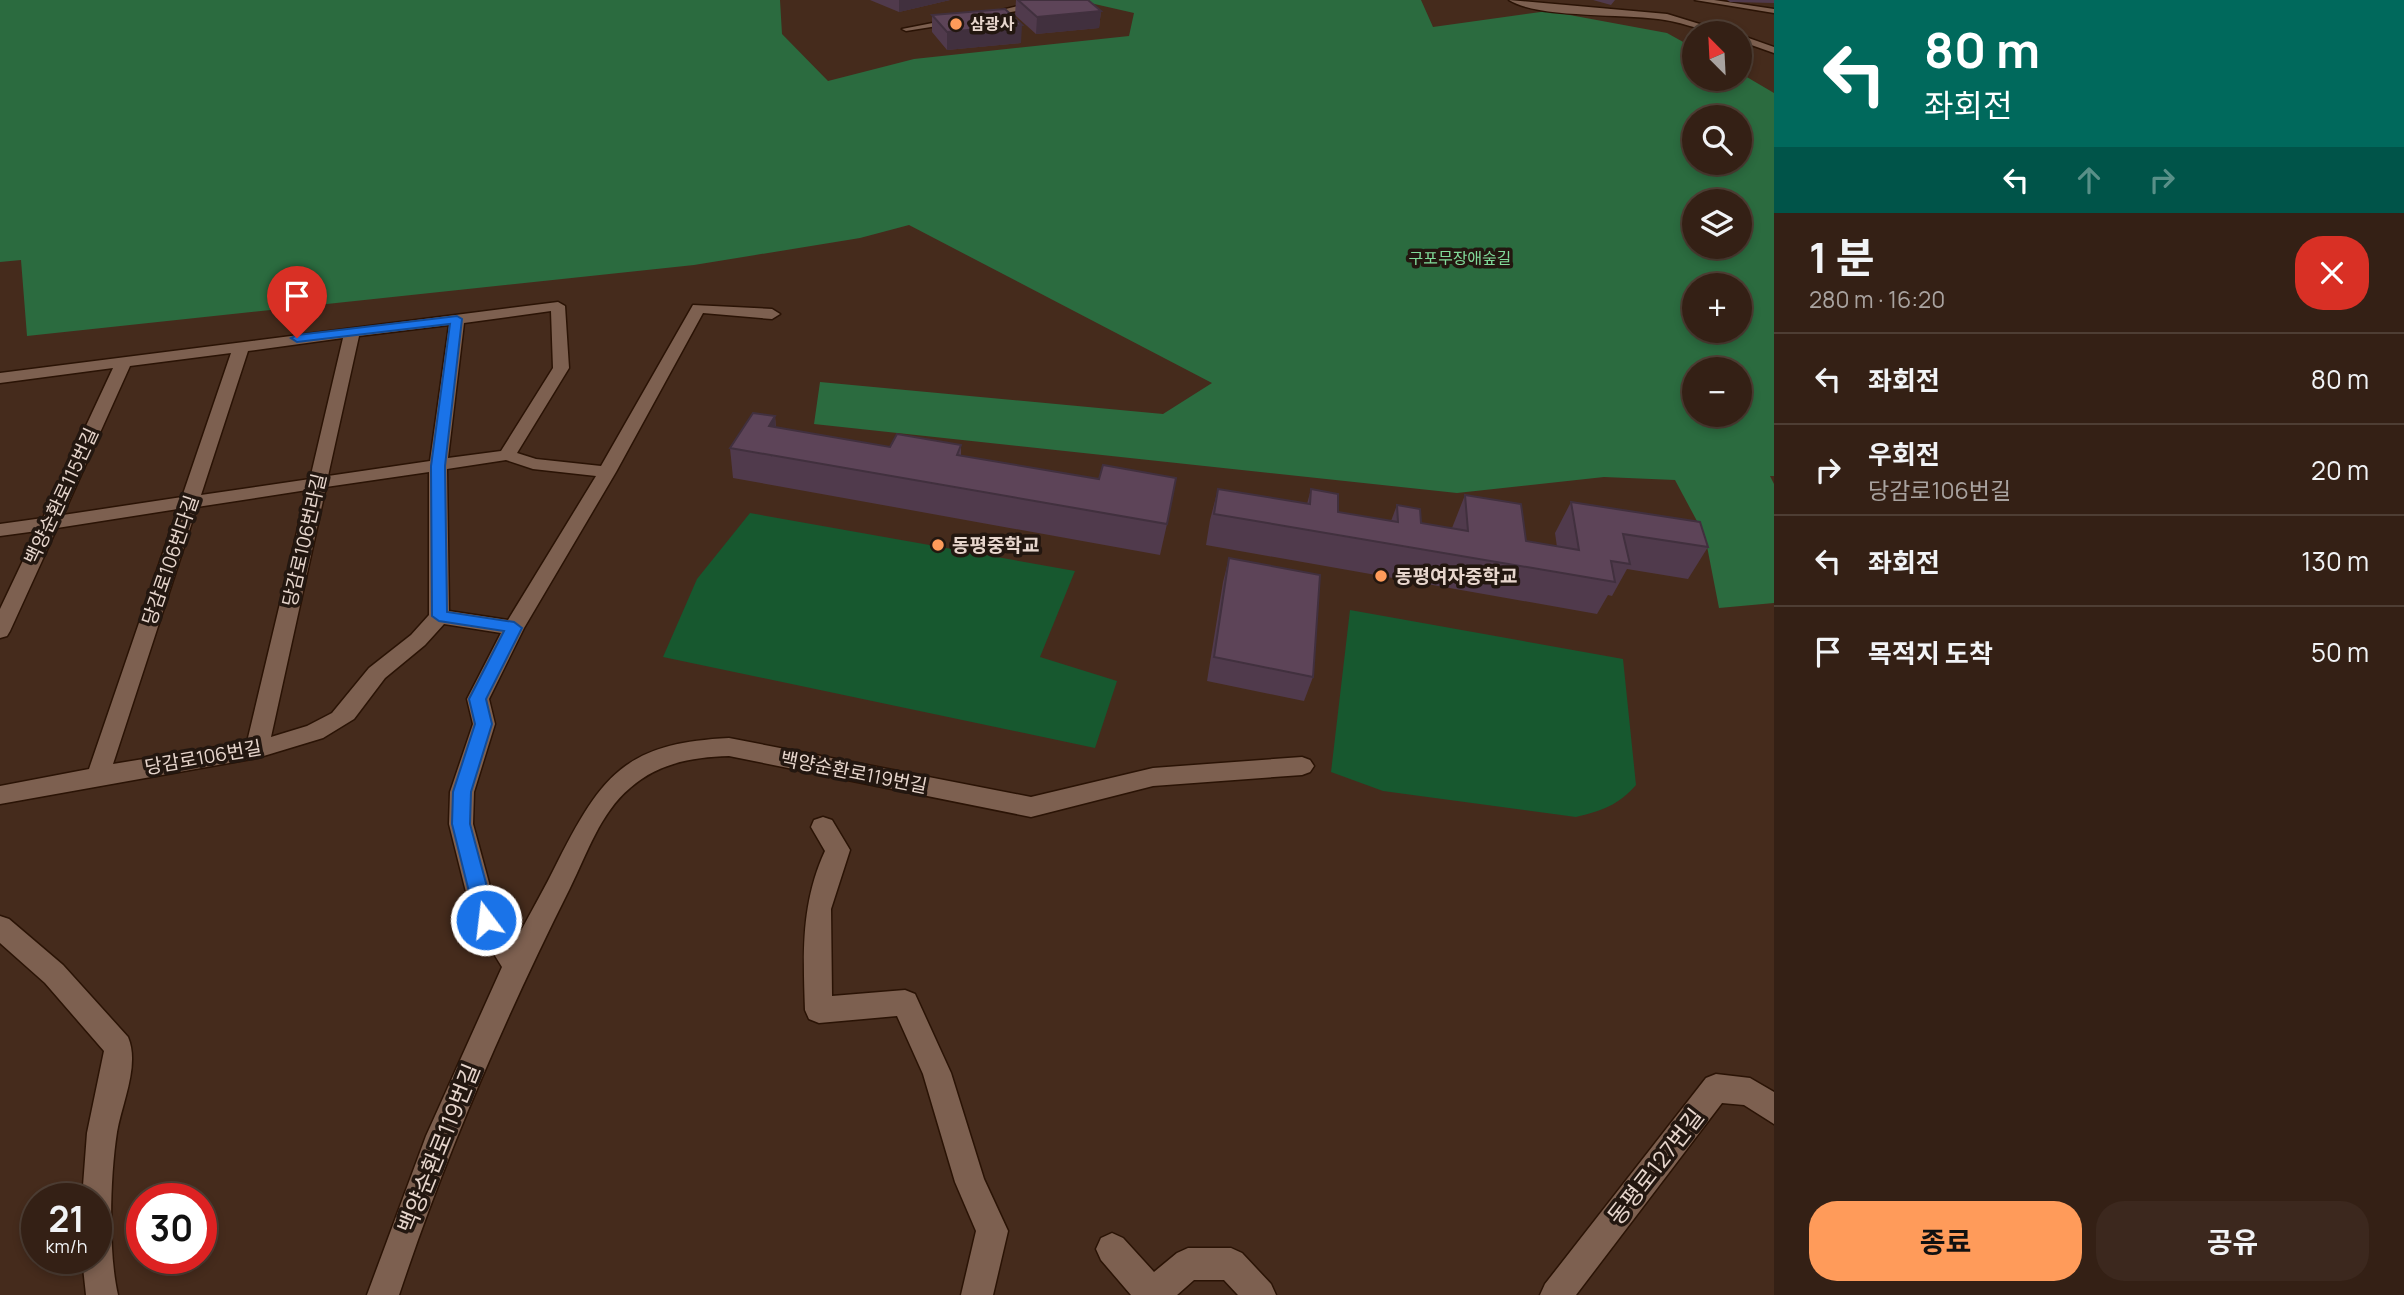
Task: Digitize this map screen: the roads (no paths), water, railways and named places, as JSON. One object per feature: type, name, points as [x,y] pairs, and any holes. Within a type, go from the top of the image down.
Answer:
[{"type":"street","points":[[1514,0],[1536,6],[1667,17],[1682,21]]},
{"type":"street","points":[[1752,42],[1774,50]]},
{"type":"street","points":[[1,380],[242,345],[558,306],[561,368],[507,455]]},
{"type":"street","points":[[515,964],[486,920],[461,824],[462,792],[484,724],[478,699],[514,628],[607,472],[698,308],[772,314]]},
{"type":"street","points":[[457,319],[438,466],[439,616],[514,628]]},
{"type":"street","name":"당감로106번라길","points":[[257,749],[352,331]]},
{"type":"street","name":"당감로106번다길","points":[[98,775],[242,345]]},
{"type":"street","name":"백양순환로115번길","points":[[0,631],[123,363]]},
{"type":"street","points":[[0,530],[507,455],[533,464],[607,472]]},
{"type":"street","name":"당감로106번길","points":[[0,795],[98,775],[257,749],[331,725],[350,711],[377,673],[410,650],[439,616]]},
{"type":"street","name":"백양순환로119번길","points":[[383,1295],[418,1189],[515,964],[609,793],[652,761],[690,748],[729,747],[1031,807],[1153,777],[1302,766]]},
{"type":"street","points":[[823,827],[838,850],[827,873],[814,923],[819,1010],[905,1003],[937,1073],[970,1182],[992,1231],[977,1295]]},
{"type":"street","points":[[0,927],[54,974],[117,1046],[118,1062],[102,1133],[97,1186],[98,1278],[102,1295]]},
{"type":"street","name":"동평로127번길","points":[[1556,1295],[1716,1088],[1750,1093],[1774,1110]]},
{"type":"street","points":[[1112,1248],[1153,1295],[1188,1264],[1231,1264],[1260,1295]]},
{"type":"lane","points":[[974,17],[1024,7],[1031,0]]},
{"type":"lane","points":[[1699,0],[1774,11]]},
{"type":"lane","points":[[906,29],[960,19]]},
{"type":"place","name":"삼광사","points":[[956,24]]},
{"type":"place","name":"동평중학교","points":[[938,545]]},
{"type":"place","name":"동평여자중학교","points":[[1381,576]]},
{"type":"park label","name":"구포무장애숲길","points":[[1460,258]]}]
